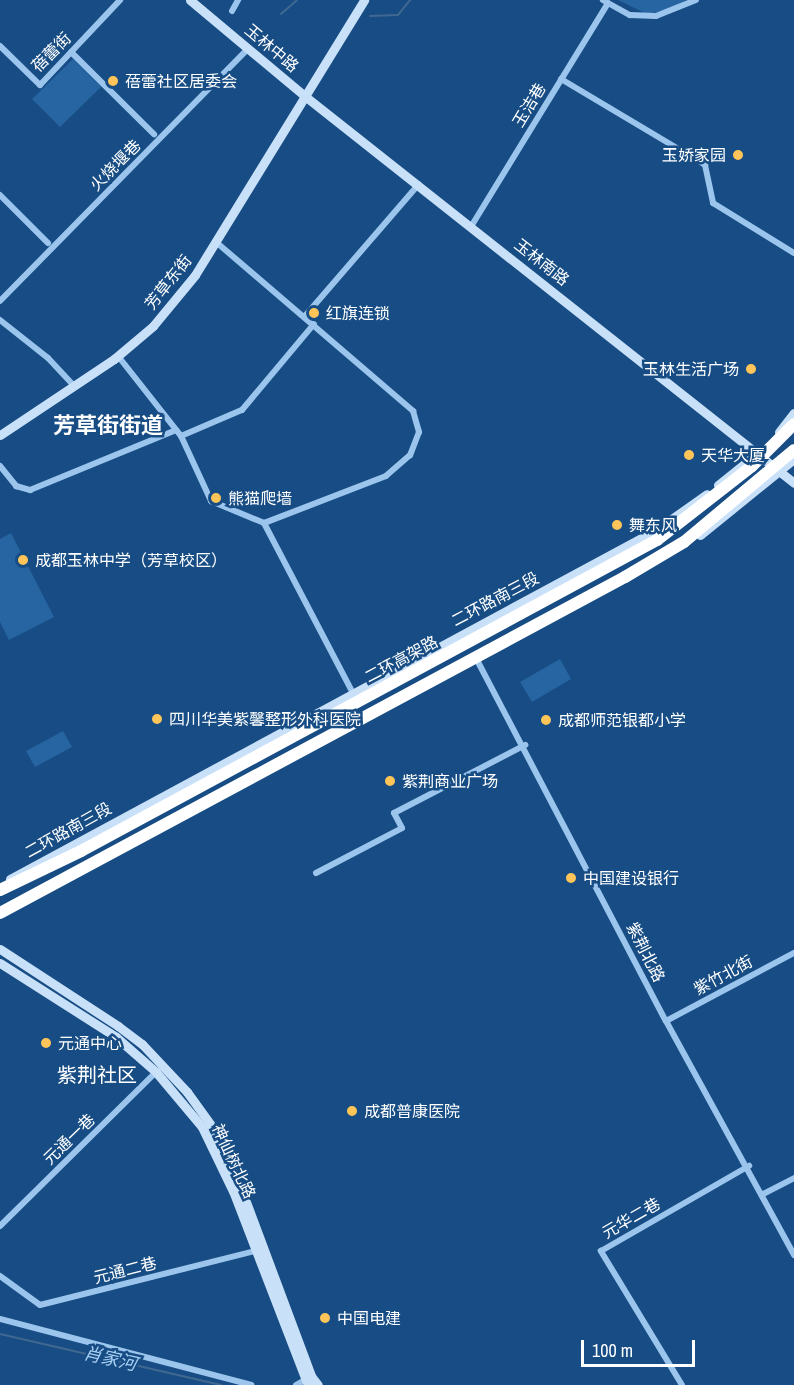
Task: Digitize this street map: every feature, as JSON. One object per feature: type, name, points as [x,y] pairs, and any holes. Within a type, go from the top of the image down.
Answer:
[{"type":"highway","name":"二环高架路","points":[[0,890],[81,851],[657,540],[752,466],[794,424]]},
{"type":"highway","name":"二环高架路","points":[[0,911],[238,785],[684,542],[794,450]]},
{"type":"main road","name":"玉林中路","points":[[190,0],[306,97]]},
{"type":"main road","name":"芳草东街","points":[[0,435],[118,356],[153,326],[216,242],[364,0]]},
{"type":"main road","name":"玉林南路","points":[[306,97],[472,225],[794,483]]},
{"type":"main road","name":"二环路南三段","points":[[0,885],[656,530],[757,454],[794,413]]},
{"type":"main road","points":[[238,785],[477,660],[665,558],[780,473],[794,459]]},
{"type":"main road","points":[[0,949],[134,1038],[187,1092],[215,1134],[243,1191],[260,1250]]},
{"type":"main road","name":"神仙树北路","points":[[0,963],[116,1037],[156,1072],[202,1127],[260,1250],[305,1382],[318,1385]]},
{"type":"street","name":"蓓蕾街","points":[[0,46],[40,85],[120,0]]},
{"type":"street","points":[[232,11],[238,0]]},
{"type":"street","points":[[606,1],[630,15],[656,16],[696,0]]},
{"type":"street","name":"玉洁巷","points":[[472,225],[606,1]]},
{"type":"street","name":"火烧堰巷","points":[[0,301],[249,48]]},
{"type":"street","points":[[71,52],[154,134]]},
{"type":"street","points":[[561,79],[705,165],[713,203],[794,253]]},
{"type":"street","points":[[305,316],[419,184]]},
{"type":"street","points":[[0,195],[48,243]]},
{"type":"street","points":[[216,242],[413,411],[419,432],[410,455],[386,476],[264,523]]},
{"type":"street","points":[[0,320],[48,358],[74,386]]},
{"type":"street","points":[[181,436],[242,411],[314,324]]},
{"type":"street","points":[[118,356],[181,436],[211,501],[264,523],[353,693]]},
{"type":"street","points":[[0,466],[16,486],[30,490],[176,430]]},
{"type":"street","name":"紫荆北路","points":[[477,660],[525,745],[666,1021],[749,1166],[794,1255]]},
{"type":"street","points":[[316,873],[402,828],[394,813],[525,745]]},
{"type":"street","name":"紫竹北街","points":[[666,1021],[794,953]]},
{"type":"street","name":"元通一巷","points":[[0,1226],[156,1072]]},
{"type":"street","name":"元华二巷","points":[[682,1385],[601,1251],[749,1166]]},
{"type":"street","points":[[764,1194],[794,1178]]},
{"type":"street","name":"元通二巷","points":[[0,1276],[40,1305],[260,1250]]},
{"type":"street","points":[[0,1319],[252,1385]]},
{"type":"shaded area","points":[[618,0],[686,0],[672,9],[647,14]]},
{"type":"shaded area","points":[[73,59],[101,87],[60,127],[32,99]]},
{"type":"shaded area","points":[[11,533],[54,617],[9,640],[0,622],[0,539]]},
{"type":"shaded area","points":[[560,659],[571,679],[532,702],[520,682]]},
{"type":"shaded area","points":[[63,731],[72,747],[35,767],[26,751]]},
{"type":"waterway","points":[[281,14],[297,0]]},
{"type":"waterway","points":[[370,16],[398,15],[410,0]]},
{"type":"waterway","name":"肖家河","points":[[0,1334],[221,1385]]},
{"type":"place","name":"蓓蕾社区居委会","points":[[113,81]]},
{"type":"place","name":"玉娇家园","points":[[738,155]]},
{"type":"place","name":"红旗连锁","points":[[314,313]]},
{"type":"place","name":"玉林生活广场","points":[[751,369]]},
{"type":"place","name":"天华大厦","points":[[689,455]]},
{"type":"place","name":"熊猫爬墙","points":[[216,498]]},
{"type":"place","name":"舞东风","points":[[617,525]]},
{"type":"place","name":"成都玉林中学（芳草校区）","points":[[23,560]]},
{"type":"place","name":"四川华美紫馨整形外科医院","points":[[157,719]]},
{"type":"place","name":"成都师范银都小学","points":[[546,720]]},
{"type":"place","name":"紫荆商业广场","points":[[390,781]]},
{"type":"place","name":"中国建设银行","points":[[571,878]]},
{"type":"place","name":"元通中心","points":[[46,1043]]},
{"type":"place","name":"成都普康医院","points":[[352,1111]]},
{"type":"place","name":"中国电建","points":[[325,1318]]},
{"type":"district","name":"芳草街街道","points":[[108,426]]},
{"type":"district","name":"紫荆社区","points":[[97,1074]]}]
